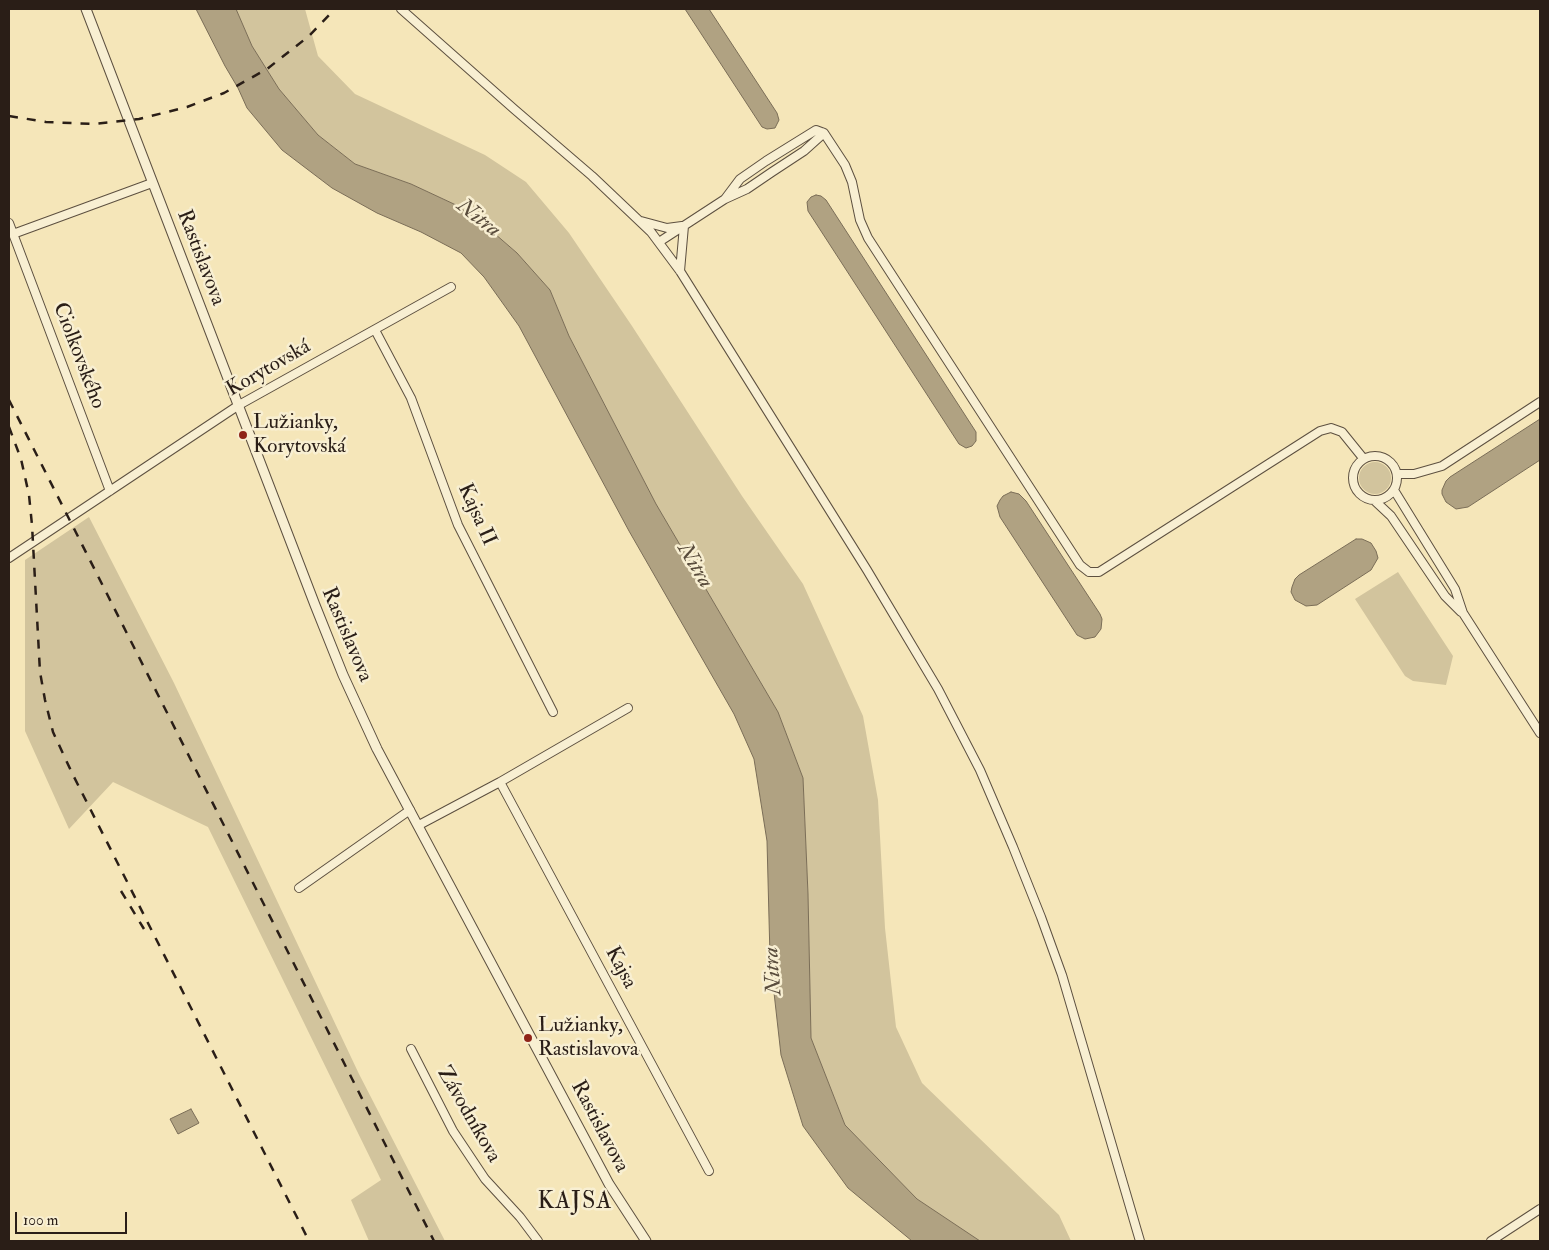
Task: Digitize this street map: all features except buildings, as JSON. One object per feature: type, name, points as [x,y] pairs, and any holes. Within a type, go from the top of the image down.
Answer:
[{"type":"street","name":"Rastislavova","points":[[86,9],[311,597],[377,749],[609,1184],[646,1241]]},
{"type":"street","points":[[401,9],[592,176],[641,222],[659,242],[680,271],[867,570],[938,689],[980,770],[1041,917],[1062,975],[1140,1241]]},
{"type":"street","points":[[724,199],[740,179],[766,161],[816,130],[824,133],[845,165],[852,182],[860,220],[868,238],[1080,565],[1089,572],[1099,572],[1320,431],[1331,428],[1342,432],[1363,458]]},
{"type":"street","points":[[659,242],[724,199],[747,188],[804,151],[824,133]]},
{"type":"street","points":[[13,234],[152,183]]},
{"type":"street","points":[[641,222],[667,228],[684,226]]},
{"type":"street","name":"Ciolkovského","points":[[9,223],[110,491]]},
{"type":"street","points":[[680,271],[684,226]]},
{"type":"street","name":"Korytovská","points":[[9,558],[238,405],[451,287]]},
{"type":"street","name":"Kajsa II","points":[[375,330],[411,398],[458,525],[553,712]]},
{"type":"street","points":[[1397,474],[1414,474],[1442,466],[1540,402]]},
{"type":"street","points":[[1371,456],[1380,456],[1388,460],[1394,466],[1397,474],[1397,483],[1394,490],[1389,496],[1375,501],[1365,499],[1352,484],[1352,474],[1356,465],[1363,458],[1371,456]]},
{"type":"street","points":[[1394,490],[1455,589],[1463,613]]},
{"type":"street","points":[[1375,501],[1391,516],[1445,596],[1463,613],[1540,733]]},
{"type":"street","points":[[419,825],[500,782],[628,708]]},
{"type":"street","points":[[1530,717],[1540,741]]},
{"type":"street","name":"Kajsa","points":[[500,782],[709,1171]]},
{"type":"street","points":[[299,888],[410,810]]},
{"type":"street","name":"Závodníkova","points":[[411,1049],[453,1131],[485,1179],[520,1217],[538,1241]]},
{"type":"street","points":[[1491,1241],[1540,1209]]},
{"type":"shaded area","points":[[236,9],[305,9],[318,56],[355,94],[485,155],[526,182],[569,233],[632,326],[742,496],[803,584],[863,716],[878,800],[885,928],[896,1027],[922,1083],[1059,1215],[1071,1241],[980,1241],[917,1199],[845,1125],[811,1038],[803,778],[778,712],[656,504],[569,336],[550,290],[517,253],[487,227],[456,205],[411,184],[355,164],[318,135],[279,89],[252,46]]},
{"type":"shaded area","points":[[1375,462],[1387,466],[1391,478],[1387,490],[1375,494],[1363,490],[1359,478],[1363,466]]},
{"type":"shaded area","points":[[89,517],[174,683],[359,1074],[445,1241],[369,1241],[351,1200],[381,1180],[208,827],[113,782],[69,829],[25,731],[25,560]]},
{"type":"shaded area","points":[[1398,572],[1453,656],[1446,685],[1413,681],[1405,676],[1355,599]]},
{"type":"water","name":"Nitra","points":[[196,9],[236,9],[252,46],[279,89],[318,135],[355,164],[411,184],[456,205],[487,227],[517,253],[550,290],[569,336],[656,504],[778,712],[803,778],[811,1038],[845,1125],[917,1199],[980,1241],[912,1241],[848,1188],[803,1126],[781,1055],[770,957],[767,841],[754,759],[734,714],[629,531],[519,326],[484,277],[461,253],[421,232],[377,213],[332,188],[282,150],[247,108]]},
{"type":"water","points":[[685,9],[709,9],[777,113],[779,120],[775,128],[767,129],[762,127]]},
{"type":"water","points":[[816,195],[826,200],[976,432],[976,441],[972,446],[966,448],[959,444],[808,211],[807,202]]},
{"type":"water","points":[[1540,419],[1540,460],[1468,507],[1456,509],[1446,502],[1442,490],[1450,477]]},
{"type":"water","points":[[1011,492],[1019,494],[1026,501],[1100,614],[1102,619],[1101,629],[1095,637],[1085,639],[1077,635],[1000,517],[997,506],[1003,496]]},
{"type":"water","points":[[1356,539],[1362,539],[1371,543],[1376,551],[1378,558],[1371,570],[1317,605],[1306,606],[1295,600],[1291,592],[1295,579],[1299,575]]},
{"type":"water","points":[[191,1109],[199,1123],[178,1134],[170,1119]]},
{"type":"railway","points":[[9,116],[46,122],[93,124],[139,119],[187,107],[224,93],[267,69],[309,36],[335,9]]},
{"type":"railway","points":[[9,400],[434,1241]]},
{"type":"railway","points":[[9,427],[21,459],[29,495],[40,672],[53,732],[309,1241]]},
{"type":"railway","points":[[121,891],[144,929]]},
{"type":"place","name":"Lužianky, Korytovská","points":[[243,435]]},
{"type":"place","name":"Lužianky, Rastislavova","points":[[528,1038]]},
{"type":"district","name":"KAJSA","points":[[575,1203]]}]
